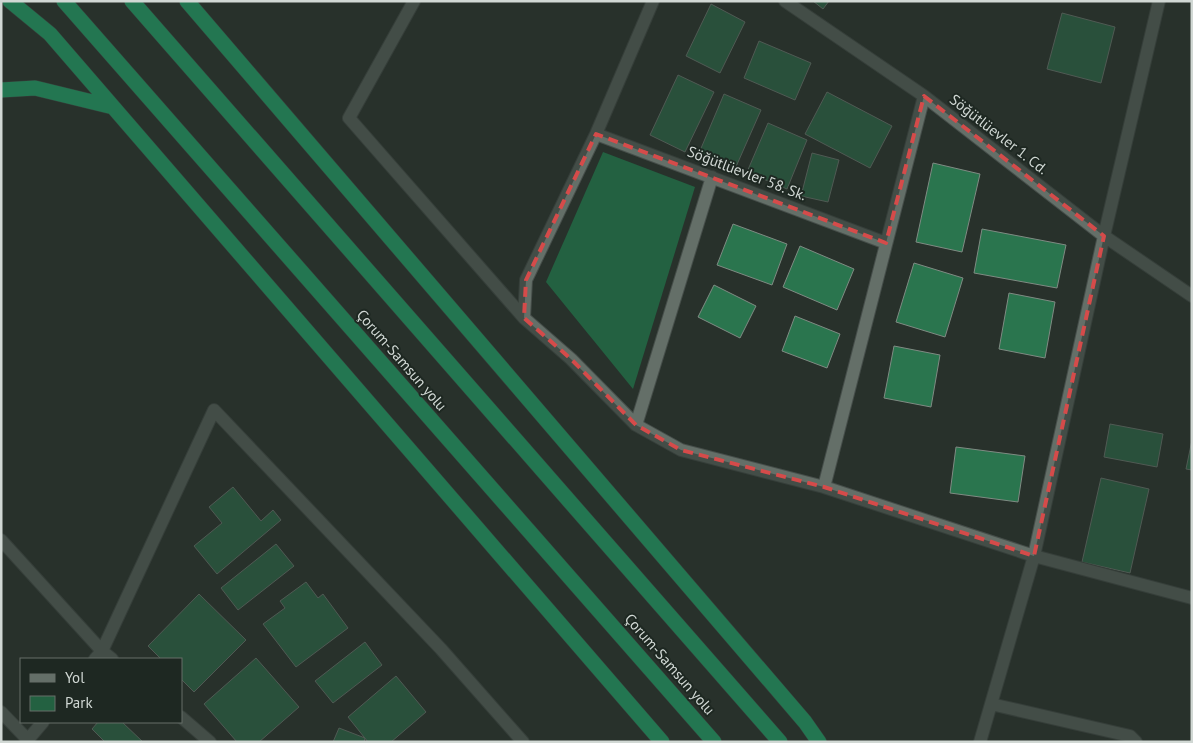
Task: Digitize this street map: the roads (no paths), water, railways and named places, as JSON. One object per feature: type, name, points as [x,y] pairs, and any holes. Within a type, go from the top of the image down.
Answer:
[{"type":"highway","points":[[10,1],[50,34],[662,742]]},
{"type":"highway","name":"Çorum-Samsun yolu","points":[[64,1],[714,742]]},
{"type":"highway","name":"Çorum-Samsun yolu","points":[[132,1],[780,742]]},
{"type":"highway","points":[[187,1],[792,707],[819,742]]},
{"type":"highway","points":[[1,90],[35,88],[113,107]]},
{"type":"street","points":[[414,1],[349,118],[524,318],[571,358],[636,426],[681,450],[824,487],[1034,556],[1192,598]]},
{"type":"street","points":[[524,318],[526,280],[596,134],[653,1]]},
{"type":"street","name":"Söğütlüevler 1. Cd.","points":[[785,1],[924,96],[1104,236],[1192,296]]},
{"type":"street","points":[[980,742],[1034,556],[1104,236],[1159,1]]},
{"type":"street","points":[[824,487],[924,96]]},
{"type":"street","name":"Söğütlüevler 58. Sk.","points":[[596,134],[886,243]]},
{"type":"street","points":[[636,426],[712,177]]},
{"type":"street","points":[[1,540],[103,656],[214,410],[441,649],[523,742]]},
{"type":"street","points":[[992,704],[1130,736],[1136,742]]},
{"type":"street","points":[[1,712],[27,741],[42,723]]},
{"type":"street","points":[[182,718],[210,742]]}]
